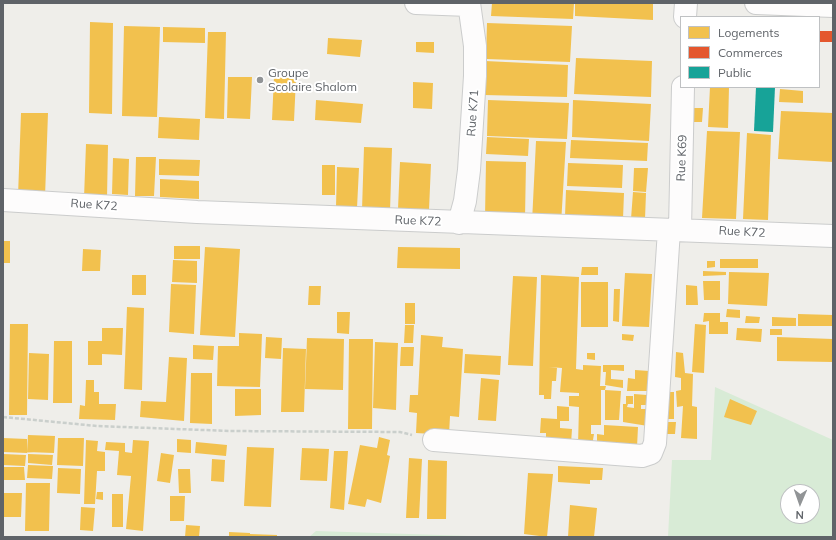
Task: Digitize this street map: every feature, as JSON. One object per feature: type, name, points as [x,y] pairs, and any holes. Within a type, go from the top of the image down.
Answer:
[{"type":"street","points":[[416,3],[469,4]]},
{"type":"street","points":[[685,16],[686,3]]},
{"type":"street","points":[[756,3],[833,6]]},
{"type":"street","name":"Rue K71","points":[[459,223],[465,201],[469,170],[476,76],[475,46],[469,4]]},
{"type":"street","name":"Rue K69","points":[[434,440],[642,456],[651,453],[655,443],[674,229],[683,88]]},
{"type":"street","name":"Rue K72","points":[[3,200],[197,212],[833,236]]},
{"type":"path","points":[[3,417],[97,426],[230,431],[400,432],[434,440]]},
{"type":"green space","points":[[715,387],[833,440],[833,537],[668,537],[672,460],[711,460]]},
{"type":"green space","points":[[316,531],[471,536],[471,537],[309,537]]},
{"type":"building: Logements","points":[[492,3],[574,3],[573,19],[491,16]]},
{"type":"building: Logements","points":[[575,3],[653,3],[653,20],[575,16]]},
{"type":"building: Logements","points":[[90,22],[113,23],[112,114],[89,113]]},
{"type":"building: Logements","points":[[487,23],[572,26],[570,62],[486,59]]},
{"type":"building: Logements","points":[[124,26],[160,27],[157,117],[122,116]]},
{"type":"building: Logements","points":[[163,27],[205,28],[205,43],[163,42]]},
{"type":"building: Logements","points":[[208,32],[226,32],[224,119],[205,118]]},
{"type":"building: Logements","points":[[328,38],[362,40],[360,57],[327,54]]},
{"type":"building: Logements","points":[[416,42],[434,42],[434,53],[416,52]]},
{"type":"building: Logements","points":[[576,58],[652,61],[651,97],[574,94]]},
{"type":"building: Logements","points":[[485,61],[568,65],[567,97],[484,95]]},
{"type":"building: Logements","points":[[228,77],[252,77],[250,119],[227,118]]},
{"type":"building: Logements","points":[[274,77],[296,78],[294,121],[272,120]]},
{"type":"building: Logements","points":[[413,82],[433,83],[432,109],[413,108]]},
{"type":"building: Logements","points":[[710,88],[729,88],[728,128],[708,127]]},
{"type":"building: Logements","points":[[780,89],[803,91],[803,103],[779,102]]},
{"type":"building: Logements","points":[[316,100],[363,104],[361,123],[315,120]]},
{"type":"building: Logements","points":[[488,100],[569,103],[567,139],[487,136]]},
{"type":"building: Logements","points":[[573,100],[651,104],[649,141],[572,137]]},
{"type":"building: Logements","points":[[693,108],[703,108],[702,122],[692,122]]},
{"type":"building: Logements","points":[[781,111],[833,113],[833,162],[778,159]]},
{"type":"building: Logements","points":[[21,113],[48,113],[45,197],[18,196]]},
{"type":"building: Logements","points":[[159,117],[200,119],[199,140],[158,138]]},
{"type":"building: Logements","points":[[707,131],[740,132],[736,219],[702,218]]},
{"type":"building: Logements","points":[[747,133],[771,135],[768,220],[743,219]]},
{"type":"building: Logements","points":[[487,137],[529,139],[528,156],[486,154]]},
{"type":"building: Logements","points":[[571,140],[648,143],[647,161],[570,158]]},
{"type":"building: Logements","points":[[536,141],[566,142],[561,224],[532,222]]},
{"type":"building: Logements","points":[[86,144],[108,145],[107,198],[84,198]]},
{"type":"building: Logements","points":[[364,147],[392,148],[390,211],[362,210]]},
{"type":"building: Logements","points":[[136,157],[156,157],[154,196],[135,196]]},
{"type":"building: Logements","points":[[113,158],[129,159],[128,195],[112,194]]},
{"type":"building: Logements","points":[[159,159],[200,160],[199,176],[159,175]]},
{"type":"building: Logements","points":[[486,161],[526,162],[525,218],[485,217]]},
{"type":"building: Logements","points":[[400,162],[431,164],[429,210],[398,209]]},
{"type":"building: Logements","points":[[568,163],[623,165],[622,188],[567,186]]},
{"type":"building: Logements","points":[[322,165],[335,165],[335,195],[322,195]]},
{"type":"building: Logements","points":[[337,167],[359,168],[357,208],[336,207]]},
{"type":"building: Logements","points":[[634,168],[648,168],[646,192],[633,191]]},
{"type":"building: Logements","points":[[160,179],[199,181],[199,199],[160,197]]},
{"type":"building: Logements","points":[[566,190],[624,193],[623,219],[565,216]]},
{"type":"building: Logements","points":[[633,192],[646,193],[645,219],[631,219]]},
{"type":"building: Logements","points":[[3,241],[10,241],[10,263],[3,263]]},
{"type":"building: Logements","points":[[174,246],[200,246],[200,259],[174,259]]},
{"type":"building: Logements","points":[[205,247],[240,249],[235,337],[200,335]]},
{"type":"building: Logements","points":[[398,247],[460,248],[460,269],[397,268]]},
{"type":"building: Logements","points":[[83,249],[101,250],[100,271],[82,271]]},
{"type":"building: Logements","points":[[720,259],[758,259],[758,268],[720,268]]},
{"type":"building: Logements","points":[[173,260],[197,261],[197,283],[172,282]]},
{"type":"building: Logements","points":[[707,261],[715,261],[715,267],[707,268]]},
{"type":"building: Logements","points":[[582,267],[598,267],[598,275],[581,275]]},
{"type":"building: Logements","points":[[703,271],[726,272],[726,275],[703,276]]},
{"type":"building: Logements","points":[[729,272],[769,273],[767,306],[728,304]]},
{"type":"building: Logements","points":[[625,273],[652,274],[649,327],[622,326]]},
{"type":"building: Logements","points":[[132,275],[146,275],[146,295],[132,295]]},
{"type":"building: Logements","points":[[541,275],[579,277],[576,369],[583,370],[583,365],[601,366],[600,386],[606,386],[605,390],[601,390],[601,425],[591,425],[591,434],[594,434],[592,446],[578,445],[579,407],[569,406],[569,396],[579,396],[579,393],[560,392],[562,368],[549,367],[557,368],[556,381],[552,381],[551,399],[544,399],[544,395],[539,395]]},
{"type":"building: Logements","points":[[513,276],[537,277],[533,366],[508,365]]},
{"type":"building: Logements","points":[[703,281],[720,281],[720,300],[704,300]]},
{"type":"building: Logements","points":[[581,282],[608,282],[608,327],[581,327]]},
{"type":"building: Logements","points":[[171,284],[196,285],[194,334],[169,332]]},
{"type":"building: Logements","points":[[686,285],[697,286],[698,305],[686,305]]},
{"type":"building: Logements","points":[[309,286],[321,286],[320,305],[308,305]]},
{"type":"building: Logements","points":[[614,289],[620,289],[619,322],[613,321]]},
{"type":"building: Logements","points":[[405,303],[415,303],[415,324],[405,324]]},
{"type":"building: Logements","points":[[127,307],[144,308],[142,390],[124,389]]},
{"type":"building: Logements","points":[[727,309],[740,310],[740,318],[726,317]]},
{"type":"building: Logements","points":[[337,312],[350,312],[349,334],[337,333]]},
{"type":"building: Logements","points":[[704,313],[720,313],[720,322],[728,322],[728,334],[709,334],[709,321],[703,322]]},
{"type":"building: Logements","points":[[798,314],[833,315],[833,326],[798,326]]},
{"type":"building: Logements","points":[[746,316],[760,317],[759,323],[745,323]]},
{"type":"building: Logements","points":[[772,317],[796,318],[796,326],[772,326]]},
{"type":"building: Logements","points":[[10,324],[28,324],[27,415],[9,415]]},
{"type":"building: Logements","points":[[695,324],[706,325],[704,373],[692,372]]},
{"type":"building: Logements","points":[[405,325],[414,325],[413,343],[404,343]]},
{"type":"building: Logements","points":[[102,328],[123,328],[122,355],[102,354],[102,365],[88,365],[88,341],[102,341]]},
{"type":"building: Logements","points":[[737,328],[762,329],[761,342],[736,340]]},
{"type":"building: Logements","points":[[770,329],[782,329],[782,335],[770,335]]},
{"type":"building: Logements","points":[[239,333],[262,334],[260,387],[217,386],[218,346],[239,346]]},
{"type":"building: Logements","points":[[622,334],[634,335],[633,341],[622,340]]},
{"type":"building: Logements","points":[[421,335],[443,337],[442,347],[463,349],[459,417],[450,416],[449,435],[416,433],[417,413],[409,412],[410,395],[418,395]]},
{"type":"building: Logements","points":[[266,337],[282,338],[281,359],[265,358]]},
{"type":"building: Logements","points":[[777,337],[833,339],[833,362],[777,361]]},
{"type":"building: Logements","points":[[307,338],[344,339],[343,390],[305,389]]},
{"type":"building: Logements","points":[[349,339],[373,339],[372,429],[348,429]]},
{"type":"building: Logements","points":[[54,341],[72,341],[72,403],[53,403]]},
{"type":"building: Logements","points":[[375,342],[398,343],[396,410],[373,408]]},
{"type":"building: Logements","points":[[193,345],[214,346],[213,360],[193,359]]},
{"type":"building: Logements","points":[[401,347],[414,347],[413,366],[400,366]]},
{"type":"building: Logements","points":[[283,348],[306,349],[304,412],[281,412]]},
{"type":"building: Logements","points":[[676,352],[683,353],[685,373],[693,374],[692,406],[697,407],[697,439],[681,438],[683,406],[677,407],[676,391],[681,390],[681,378],[675,377]]},
{"type":"building: Logements","points":[[29,353],[49,354],[48,400],[28,399]]},
{"type":"building: Logements","points":[[587,353],[595,353],[595,360],[587,359]]},
{"type":"building: Logements","points":[[465,354],[501,356],[500,375],[464,373]]},
{"type":"building: Logements","points":[[169,357],[187,358],[184,421],[140,417],[141,401],[166,402]]},
{"type":"building: Logements","points":[[603,365],[624,365],[624,371],[611,370],[611,379],[623,380],[623,388],[605,385],[606,372],[603,372]]},
{"type":"building: Logements","points":[[635,370],[649,371],[649,391],[627,391],[628,378],[635,379]]},
{"type":"building: Logements","points":[[191,373],[212,373],[212,424],[190,423]]},
{"type":"building: Logements","points":[[481,378],[499,380],[496,421],[478,420]]},
{"type":"building: Logements","points":[[86,380],[94,380],[94,392],[99,392],[99,404],[116,404],[115,420],[79,419],[80,405],[85,406]]},
{"type":"building: Logements","points":[[235,389],[261,389],[261,415],[235,416]]},
{"type":"building: Logements","points":[[605,390],[621,391],[619,420],[605,420]]},
{"type":"building: Logements","points":[[663,392],[674,392],[674,419],[662,419]]},
{"type":"building: Logements","points":[[634,394],[647,395],[646,405],[641,405],[641,409],[648,409],[648,426],[623,422],[623,404],[626,404],[626,396],[633,396],[633,404],[628,404],[627,407],[634,408]]},
{"type":"building: Logements","points":[[730,399],[757,411],[751,425],[724,417]]},
{"type":"building: Logements","points":[[557,406],[569,407],[569,421],[560,421],[560,428],[572,429],[571,444],[546,439],[546,433],[540,433],[541,418],[557,419]]},
{"type":"building: Logements","points":[[663,422],[676,422],[675,434],[663,434]]},
{"type":"building: Logements","points":[[604,425],[638,427],[637,447],[602,449],[602,441],[597,441],[597,434],[604,435]]},
{"type":"building: Logements","points":[[28,435],[55,436],[54,453],[27,452]]},
{"type":"building: Logements","points":[[379,437],[390,440],[387,455],[390,456],[381,503],[367,499],[365,507],[348,504],[360,445],[377,448]]},
{"type":"building: Logements","points":[[3,438],[27,439],[27,453],[3,452]]},
{"type":"building: Logements","points":[[58,438],[84,438],[83,466],[57,465]]},
{"type":"building: Logements","points":[[177,439],[191,440],[191,453],[177,452]]},
{"type":"building: Logements","points":[[86,440],[98,441],[97,451],[105,452],[105,471],[97,471],[95,504],[84,504]]},
{"type":"building: Logements","points":[[133,440],[149,441],[143,531],[126,529],[131,476],[117,475],[119,451],[105,450],[106,442],[125,443],[125,452],[132,453]]},
{"type":"building: Logements","points":[[196,442],[227,445],[226,456],[195,453]]},
{"type":"building: Logements","points":[[247,447],[274,448],[271,507],[244,506]]},
{"type":"building: Logements","points":[[302,448],[329,449],[327,481],[300,480]]},
{"type":"building: Logements","points":[[334,451],[348,451],[344,510],[330,508]]},
{"type":"building: Logements","points":[[161,453],[174,455],[170,483],[157,481]]},
{"type":"building: Logements","points":[[3,454],[26,455],[25,466],[3,465]]},
{"type":"building: Logements","points":[[28,454],[53,455],[52,465],[28,463]]},
{"type":"building: Logements","points":[[409,458],[422,459],[419,518],[406,518]]},
{"type":"building: Logements","points":[[212,459],[225,460],[224,482],[211,481]]},
{"type":"building: Logements","points":[[428,460],[447,461],[446,519],[427,519]]},
{"type":"building: Logements","points":[[28,465],[53,466],[52,479],[27,478]]},
{"type":"building: Logements","points":[[558,466],[603,468],[602,480],[590,480],[590,484],[558,482]]},
{"type":"building: Logements","points":[[3,467],[24,467],[25,480],[3,480]]},
{"type":"building: Logements","points":[[58,468],[81,469],[80,494],[57,493]]},
{"type":"building: Logements","points":[[178,469],[190,469],[191,493],[179,493]]},
{"type":"building: Logements","points":[[528,473],[553,474],[547,537],[524,534]]},
{"type":"building: Logements","points":[[26,483],[50,483],[49,531],[25,531]]},
{"type":"building: Logements","points":[[97,492],[103,492],[103,500],[96,499]]},
{"type":"building: Logements","points":[[3,493],[22,493],[21,517],[3,517]]},
{"type":"building: Logements","points":[[112,494],[123,494],[123,527],[112,527]]},
{"type":"building: Logements","points":[[170,496],[185,496],[184,521],[170,521]]},
{"type":"building: Logements","points":[[570,505],[597,508],[594,537],[568,537]]},
{"type":"building: Logements","points":[[81,507],[95,508],[93,531],[80,530]]},
{"type":"building: Logements","points":[[186,525],[200,526],[199,537],[185,537]]},
{"type":"building: Logements","points":[[229,532],[250,533],[250,537],[229,537]]},
{"type":"building: Logements","points":[[250,534],[277,535],[277,537],[250,537]]},
{"type":"building: Commerces","points":[[820,31],[833,31],[833,42],[820,42]]},
{"type":"building: Public","points":[[756,88],[775,88],[773,132],[754,131]]},
{"type":"place","name":"Groupe Scolaire Shalom","points":[[260,80]]}]
